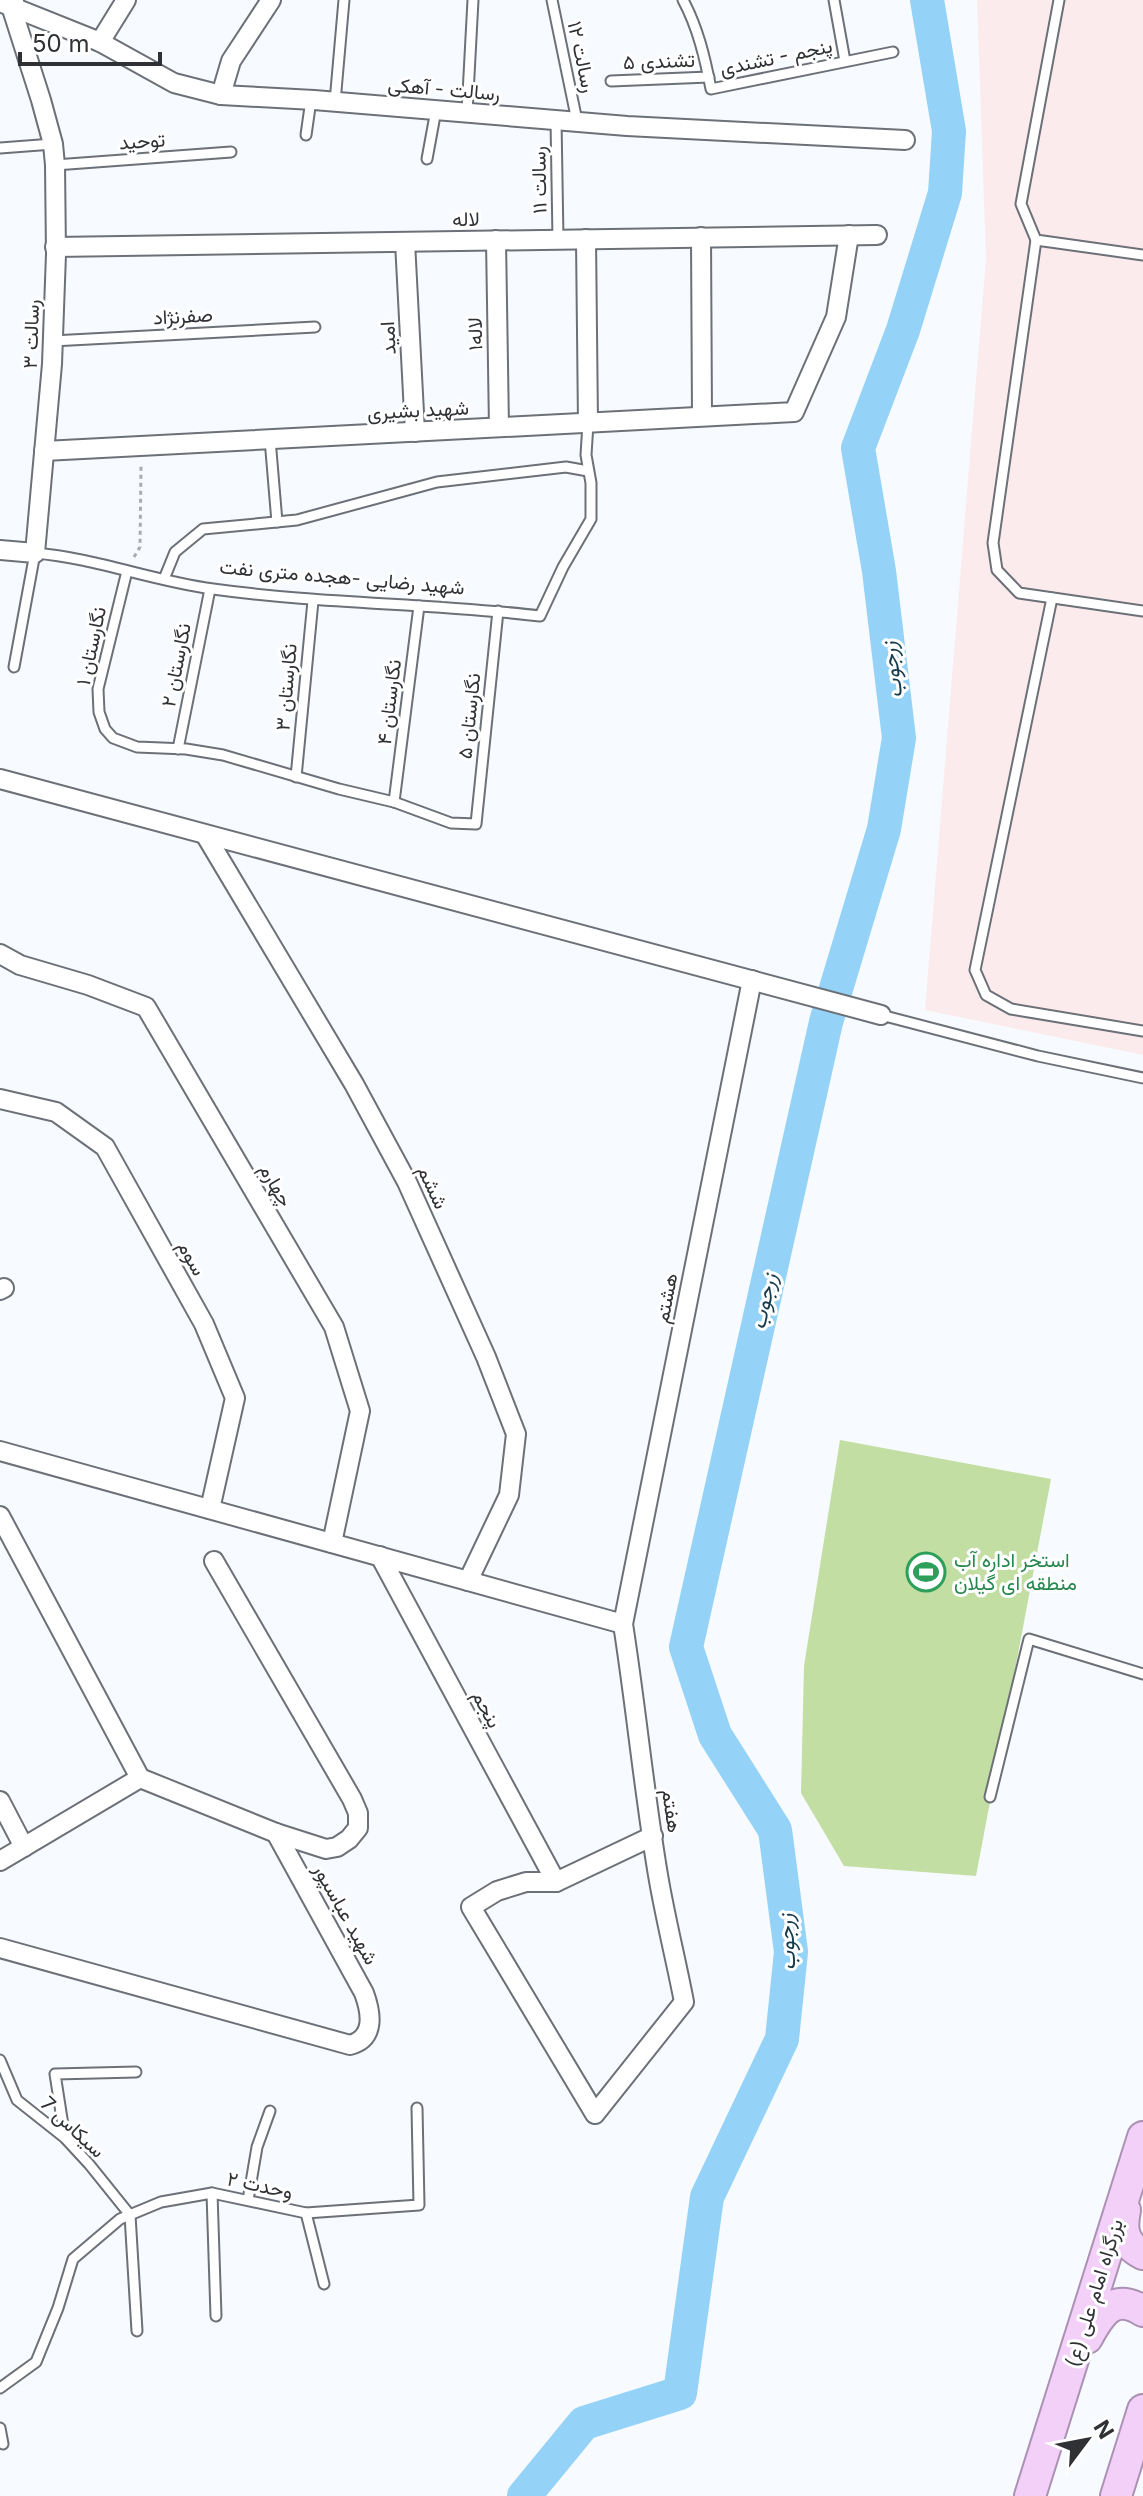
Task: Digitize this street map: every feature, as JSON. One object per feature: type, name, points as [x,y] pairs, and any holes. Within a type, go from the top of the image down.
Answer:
[{"type":"highway","name":"بزرگراه امام علی (ع)","points":[[1030,2496],[1143,2137]]},
{"type":"highway","points":[[1133,2169],[1122,2229],[1129,2244],[1143,2254]]},
{"type":"highway","points":[[1070,2369],[1102,2312],[1122,2304],[1143,2311]]},
{"type":"highway","points":[[1116,2496],[1143,2410]]},
{"type":"street","points":[[100,42],[126,0]]},
{"type":"street","points":[[221,95],[231,61],[271,0]]},
{"type":"street","name":"رسالت - آهکی","points":[[8,3],[100,42],[174,83],[221,95],[556,120],[905,140]]},
{"type":"street","name":"رسالت ۳","points":[[8,3],[53,144],[55,165],[52,341],[35,553]]},
{"type":"street","name":"شهید بشیری","points":[[44,451],[794,412],[836,317],[849,235]]},
{"type":"street","name":"لاله","points":[[55,247],[877,235]]},
{"type":"street","points":[[701,237],[702,416]]},
{"type":"street","points":[[586,239],[588,423]]},
{"type":"street","name":"لاله۱","points":[[496,240],[499,427]]},
{"type":"street","name":"امید","points":[[405,242],[415,432]]},
{"type":"street","name":"شهید رضایی -هجده متری نفت","points":[[0,550],[35,553]]},
{"type":"street","points":[[0,779],[881,1015]]},
{"type":"street","name":"ششم","points":[[206,836],[354,1084],[407,1182],[486,1357],[516,1434],[509,1495],[468,1581]]},
{"type":"street","name":"چهارم","points":[[0,954],[20,965],[88,985],[146,1007],[334,1327],[360,1411],[332,1543]]},
{"type":"street","name":"هشتم","points":[[623,1624],[758,982]]},
{"type":"street","name":"سوم","points":[[0,1099],[56,1112],[105,1147],[204,1324],[235,1398],[210,1509]]},
{"type":"street","points":[[0,1451],[623,1624]]},
{"type":"street","points":[[0,1516],[140,1778],[276,1833]]},
{"type":"street","name":"پنجم","points":[[380,1556],[556,1882]]},
{"type":"street","name":"شهید عباسپور","points":[[214,1561],[358,1813],[358,1828],[337,1847],[326,1849],[276,1833]]},
{"type":"street","name":"هفتم","points":[[556,1882],[526,1882],[497,1891],[471,1907],[595,2114],[684,2002],[658,1876],[623,1624]]},
{"type":"street","points":[[0,1861],[140,1778]]},
{"type":"street","points":[[0,1801],[24,1847]]},
{"type":"street","name":"شهید عباسپور","points":[[0,1948],[350,2045],[358,2043],[366,2036],[370,2025],[371,2012],[364,1993],[276,1833]]},
{"type":"street","points":[[556,1882],[653,1836]]},
{"type":"lane","points":[[335,102],[344,0]]},
{"type":"lane","points":[[467,113],[473,0]]},
{"type":"lane","name":"رسالت ۱۲","points":[[552,0],[577,121]]},
{"type":"lane","name":"پنجم - تشندی","points":[[683,0],[692,16],[705,55],[711,89],[893,52]]},
{"type":"lane","points":[[834,0],[845,61]]},
{"type":"lane","points":[[1059,0],[1021,204],[1036,240],[993,543],[997,570],[1019,593],[1143,611]]},
{"type":"lane","name":"تشندی ۵","points":[[611,81],[709,77]]},
{"type":"lane","points":[[306,135],[311,100]]},
{"type":"lane","points":[[427,159],[436,110]]},
{"type":"lane","name":"رسالت ۱۱","points":[[556,120],[558,239]]},
{"type":"lane","points":[[0,148],[53,144]]},
{"type":"lane","name":"توحید","points":[[55,165],[231,152]]},
{"type":"lane","points":[[1036,240],[1143,255]]},
{"type":"lane","name":"صفرنژاد","points":[[52,341],[315,327]]},
{"type":"lane","points":[[164,579],[175,552],[203,529],[297,520],[437,482],[566,467],[588,471],[588,423]]},
{"type":"lane","points":[[270,439],[277,522]]},
{"type":"lane","name":"شهید رضایی -هجده متری نفت","points":[[35,553],[210,589],[313,601],[540,616],[563,567],[591,519],[588,471]]},
{"type":"lane","name":"رسالت ۳","points":[[14,667],[35,553]]},
{"type":"lane","name":"نگارستان ۱","points":[[127,571],[98,689],[99,712],[105,729],[113,738],[137,747],[178,749]]},
{"type":"lane","name":"نگارستان ۲","points":[[178,749],[210,589]]},
{"type":"lane","points":[[1052,598],[975,970],[986,995],[1011,1009],[1143,1031]]},
{"type":"lane","name":"نگارستان ۳","points":[[296,777],[313,601]]},
{"type":"lane","name":"نگارستان ۴","points":[[394,802],[419,606]]},
{"type":"lane","name":"نگارستان ۵","points":[[394,802],[451,823],[476,824],[498,611]]},
{"type":"lane","points":[[178,749],[223,755],[394,802]]},
{"type":"lane","points":[[881,1015],[1038,1056],[1143,1078]]},
{"type":"lane","points":[[990,1797],[1029,1639],[1143,1674]]},
{"type":"lane","name":"سیکاس 7","points":[[0,2060],[17,2100],[65,2138],[130,2215]]},
{"type":"lane","points":[[65,2138],[55,2074],[136,2072]]},
{"type":"lane","name":"وحدت ۲","points":[[0,2388],[36,2362],[58,2308],[73,2259],[120,2219],[161,2202],[212,2193],[306,2213],[419,2205],[417,2108]]},
{"type":"lane","points":[[248,2200],[257,2147],[270,2111]]},
{"type":"lane","points":[[212,2193],[216,2316]]},
{"type":"lane","points":[[306,2213],[324,2284]]},
{"type":"lane","points":[[130,2215],[137,2331]]},
{"type":"lane","points":[[0,2428],[3,2444]]},
{"type":"path","points":[[127,571],[140,547],[140,446]]},
{"type":"shaded area","points":[[977,0],[1143,0],[1143,1055],[925,1010],[986,258]]},
{"type":"green space","name":"استخر اداره آب منطقه ای گیلان","points":[[840,1440],[1051,1479],[976,1876],[844,1866],[801,1793],[804,1666]]},
{"type":"waterway","name":"زرجوب","points":[[524,2496],[584,2423],[680,2393],[707,2197],[782,2039],[791,1952],[775,1830],[715,1735],[686,1647],[826,1022],[884,829],[899,738],[879,571],[858,448],[903,330],[945,193],[949,131],[927,0]]},
{"type":"place","name":"استخر اداره آب منطقه ای گیلان","points":[[926,1572]]}]
